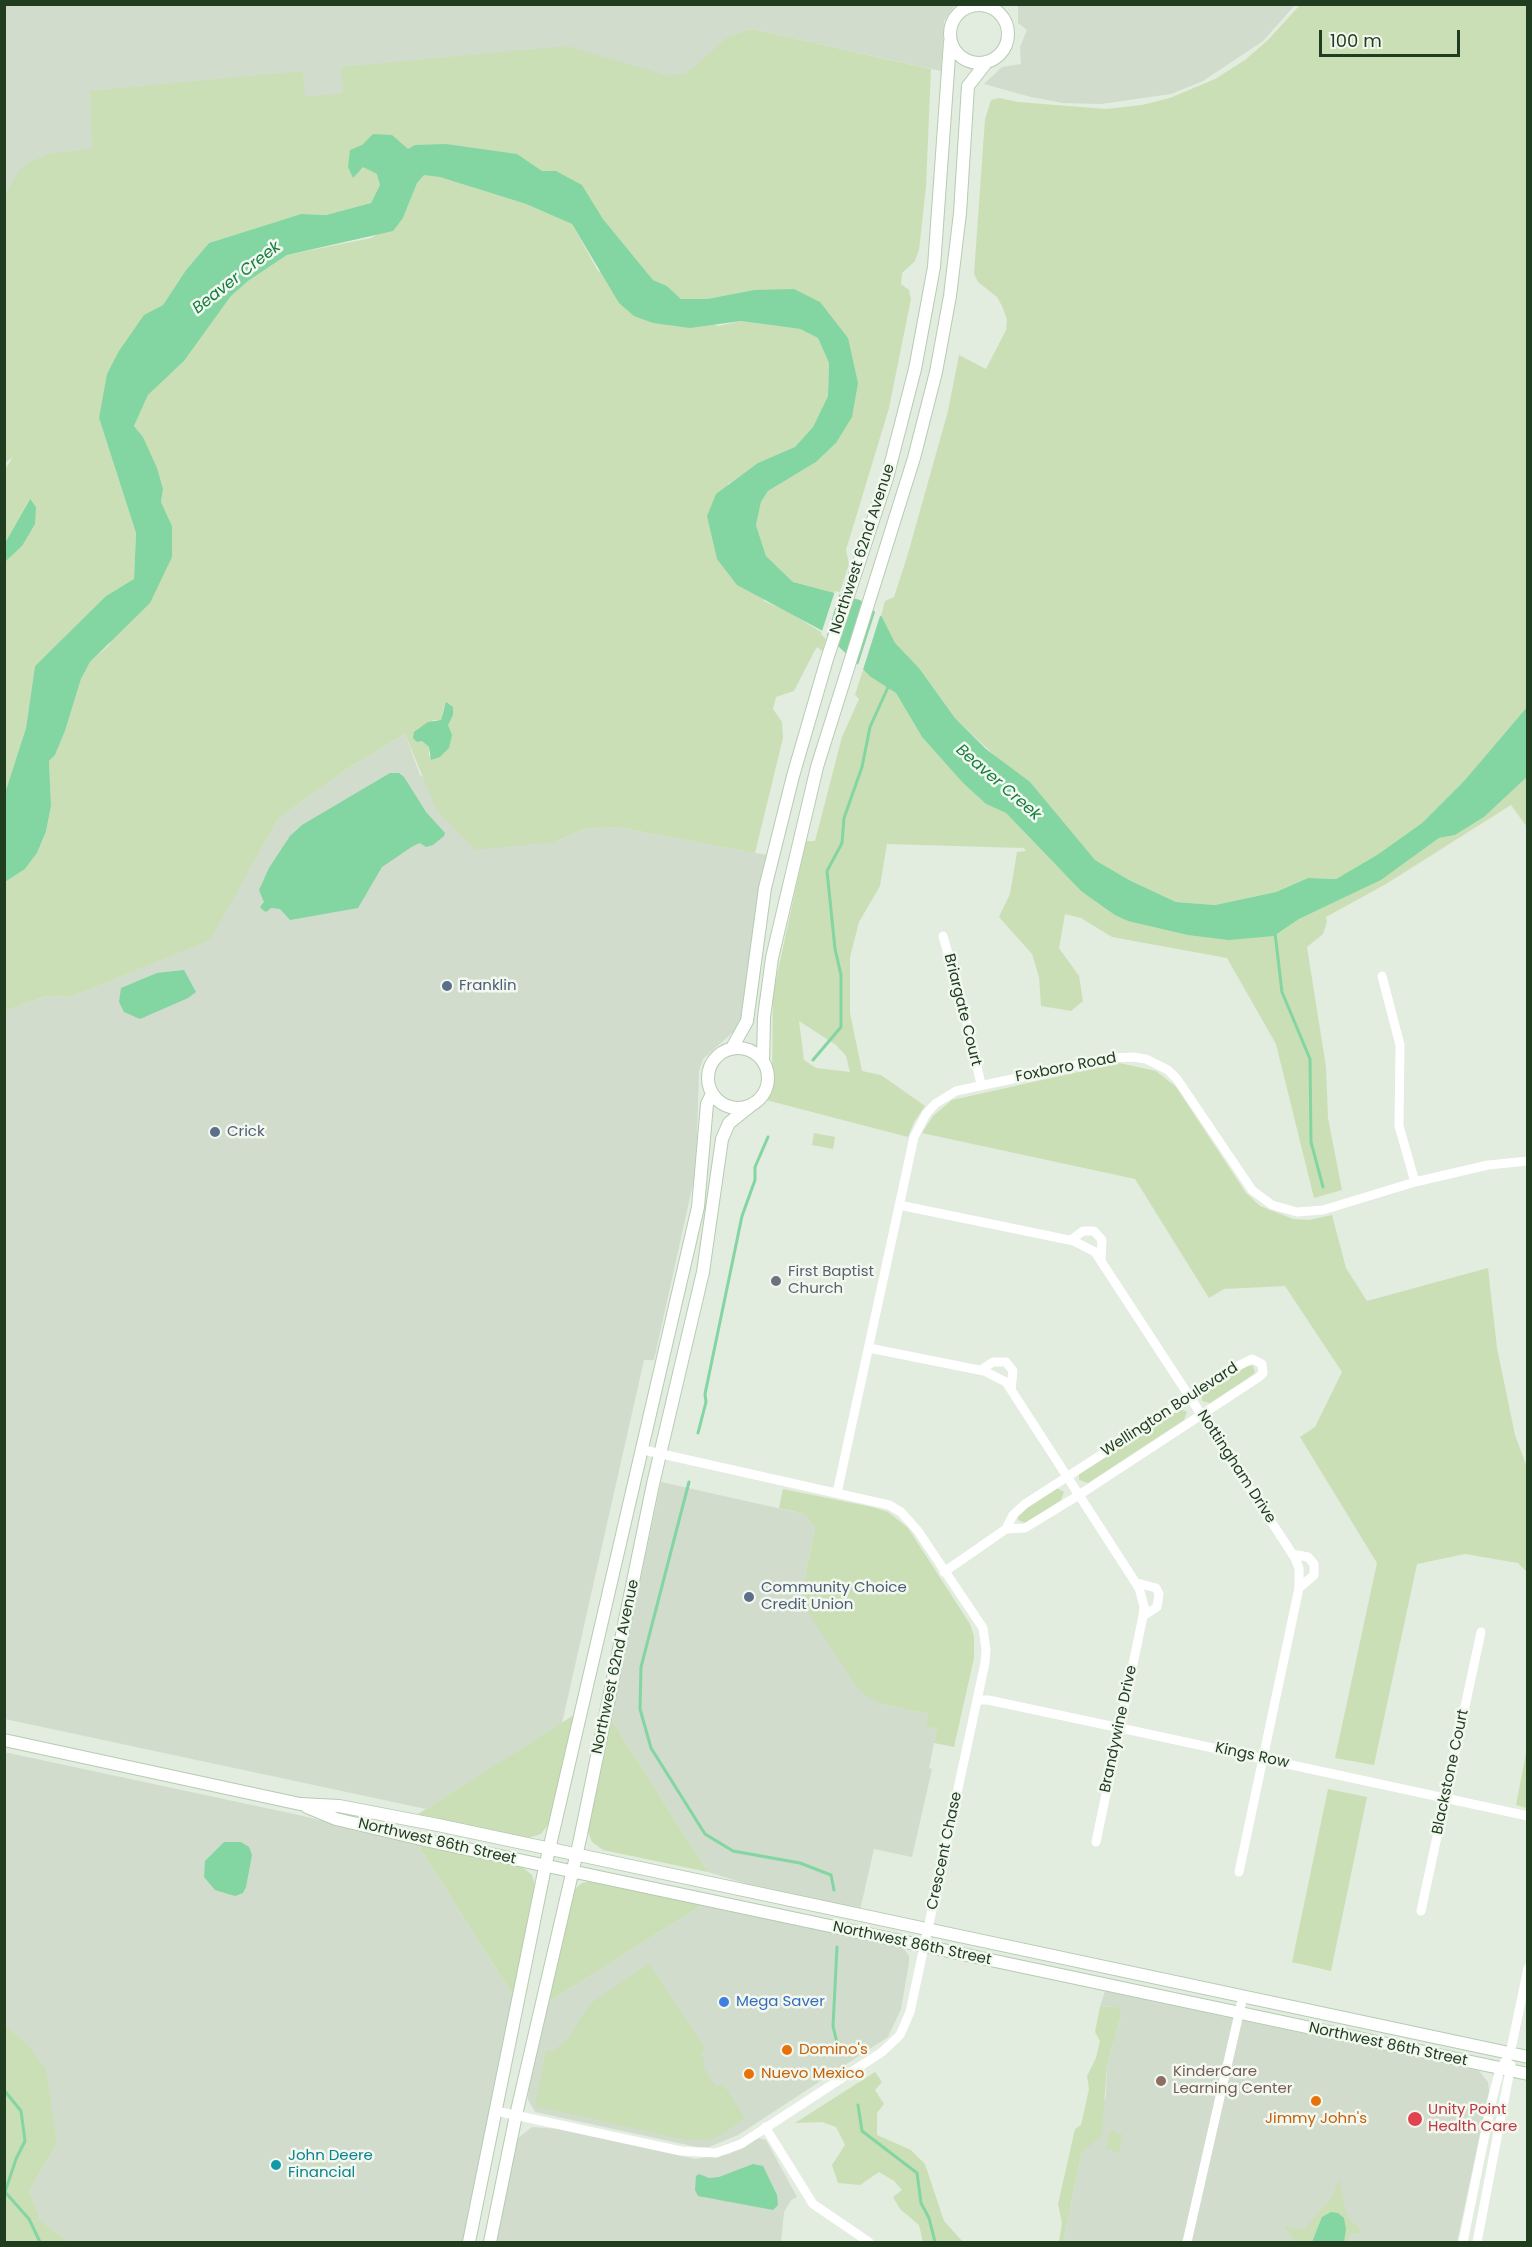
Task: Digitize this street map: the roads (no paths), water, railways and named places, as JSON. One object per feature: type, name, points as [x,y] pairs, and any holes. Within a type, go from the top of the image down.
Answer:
[{"type":"street","points":[[972,5],[1003,10],[1008,38],[1004,49],[996,58],[986,63],[975,63],[964,60],[955,52],[950,42],[953,19],[961,11],[972,5]]},
{"type":"street","name":"Northwest 62nd Avenue","points":[[732,1048],[747,1021],[765,888],[793,776],[827,659],[887,478],[915,369],[934,267],[950,42]]},
{"type":"street","name":"Northwest 62nd Avenue","points":[[763,1061],[764,1017],[772,958],[814,777],[843,677],[914,458],[936,372],[950,296],[960,213],[967,93],[973,76],[986,63]]},
{"type":"street","name":"Briargate Court","points":[[943,936],[966,1014],[981,1084]]},
{"type":"street","points":[[1382,976],[1400,1045],[1399,1126],[1415,1182]]},
{"type":"street","points":[[732,1048],[744,1048],[755,1053],[763,1061],[767,1072],[767,1084],[762,1095],[754,1103],[743,1107],[731,1107],[720,1102],[712,1094],[708,1083],[708,1071],[713,1060],[721,1052],[732,1048]]},
{"type":"street","name":"Foxboro Road","points":[[837,1493],[914,1137],[926,1114],[935,1104],[956,1090],[1111,1058],[1132,1056],[1146,1059],[1168,1070],[1177,1079],[1245,1180],[1261,1198],[1272,1205],[1297,1212],[1310,1212],[1415,1182],[1488,1165],[1527,1161]]},
{"type":"street","name":"Northwest 62nd Avenue","points":[[469,2242],[545,1866],[644,1450],[698,1207],[707,1104],[712,1094]]},
{"type":"street","name":"Northwest 62nd Avenue","points":[[490,2242],[516,2115],[573,1872],[660,1453],[703,1272],[722,1139],[729,1123],[754,1103]]},
{"type":"street","name":"Nottingham Drive","points":[[899,1205],[1071,1240],[1087,1246],[1101,1260],[1292,1554],[1299,1568],[1299,1588],[1239,1872]]},
{"type":"street","name":"Nottingham Drive","points":[[1071,1240],[1083,1231],[1094,1231],[1102,1240],[1101,1260]]},
{"type":"street","name":"Brandywine Drive","points":[[869,1348],[981,1370],[998,1376],[1011,1390],[1137,1583],[1142,1597],[1143,1616],[1096,1842]]},
{"type":"street","name":"Wellington Boulevard","points":[[944,1572],[1006,1529],[1017,1510],[1190,1396],[1248,1360],[1258,1360],[1262,1364],[1263,1373],[1259,1377],[1079,1495],[1025,1528],[1006,1529]]},
{"type":"street","name":"Brandywine Drive","points":[[981,1370],[993,1362],[1006,1362],[1013,1371],[1011,1390]]},
{"type":"street","name":"Crescent Chase","points":[[496,2111],[704,2154],[728,2150],[892,2045],[906,2024],[925,1947],[977,1700],[986,1650],[983,1628],[918,1531],[901,1512],[876,1501],[644,1450]]},
{"type":"street","name":"Nottingham Drive","points":[[1292,1554],[1308,1557],[1314,1564],[1314,1575],[1299,1588]]},
{"type":"street","name":"Brandywine Drive","points":[[1137,1583],[1156,1588],[1159,1594],[1157,1607],[1143,1616]]},
{"type":"street","name":"Blackstone Court","points":[[1421,1911],[1481,1632]]},
{"type":"street","name":"Kings Row","points":[[977,1700],[988,1700],[1119,1727],[1527,1816]]},
{"type":"street","name":"Northwest 86th Street","points":[[4,1740],[300,1804],[339,1806],[549,1849],[1527,2057]]},
{"type":"street","name":"Northwest 86th Street","points":[[300,1804],[336,1819],[545,1866],[1527,2074]]},
{"type":"street","points":[[1462,2242],[1510,2054],[1527,1968]]},
{"type":"street","points":[[1187,2242],[1243,1996]]},
{"type":"street","points":[[1477,2242],[1506,2070]]},
{"type":"street","points":[[765,2127],[813,2204],[868,2242]]},
{"type":"water","name":"Beaver Creek","points":[[373,134],[392,135],[408,149],[415,145],[446,144],[517,154],[542,171],[556,171],[582,185],[603,219],[653,280],[667,286],[681,299],[707,299],[754,290],[794,289],[820,302],[848,338],[858,383],[852,417],[836,443],[816,462],[768,491],[761,502],[756,525],[766,556],[793,582],[860,600],[882,617],[895,643],[919,668],[955,718],[986,749],[1030,782],[1095,860],[1129,880],[1176,902],[1215,905],[1276,892],[1308,878],[1336,879],[1377,855],[1422,823],[1465,780],[1527,707],[1527,777],[1484,817],[1455,835],[1439,838],[1381,880],[1299,919],[1274,936],[1229,940],[1188,935],[1128,921],[1115,915],[1081,891],[1006,813],[986,804],[963,783],[922,737],[896,693],[871,677],[821,630],[737,585],[717,559],[707,516],[716,494],[758,463],[795,447],[813,427],[828,396],[829,363],[818,338],[800,329],[741,321],[690,328],[653,323],[634,316],[619,303],[572,224],[526,204],[440,177],[424,175],[417,183],[403,218],[393,231],[287,255],[248,281],[231,296],[184,361],[148,395],[134,426],[143,437],[157,468],[163,489],[161,502],[172,526],[172,557],[150,603],[90,662],[81,679],[65,731],[55,755],[49,761],[51,806],[46,832],[37,853],[25,869],[5,882],[5,793],[26,728],[35,666],[106,596],[134,579],[136,533],[99,418],[107,374],[119,351],[144,315],[163,305],[186,270],[209,243],[301,214],[326,215],[371,203],[380,185],[377,174],[363,167],[353,178],[348,167],[350,150],[362,145]]},
{"type":"water","points":[[30,499],[36,507],[35,524],[22,546],[5,562],[5,543]]},
{"type":"water","points":[[446,702],[453,707],[453,715],[448,725],[452,735],[449,748],[440,757],[431,760],[429,747],[413,738],[414,732],[428,722],[441,720]]},
{"type":"water","points":[[390,773],[399,773],[404,777],[426,812],[445,833],[444,836],[433,845],[426,847],[420,843],[413,846],[382,867],[358,908],[290,920],[280,909],[271,908],[266,912],[263,910],[260,907],[264,902],[259,890],[269,868],[290,836],[302,825]]},
{"type":"water","points":[[184,970],[196,992],[188,998],[140,1019],[124,1012],[119,1002],[121,988],[157,973]]},
{"type":"water","points":[[224,1842],[241,1842],[249,1847],[252,1855],[246,1887],[243,1893],[235,1896],[215,1890],[204,1877],[205,1861]]},
{"type":"water","points":[[753,2164],[763,2166],[777,2195],[778,2205],[773,2210],[698,2196],[695,2190],[696,2176],[699,2174],[709,2178],[719,2177]]},
{"type":"water","points":[[1331,2212],[1338,2213],[1344,2218],[1346,2229],[1344,2242],[1312,2242],[1322,2217]]},
{"type":"waterway","points":[[813,1060],[841,1027],[841,975],[835,949],[827,871],[842,843],[844,818],[862,767],[870,727],[889,685]]},
{"type":"waterway","points":[[1275,933],[1282,992],[1310,1059],[1311,1142],[1323,1187]]},
{"type":"waterway","points":[[698,1433],[742,1216],[755,1180],[755,1167],[768,1137]]},
{"type":"waterway","points":[[689,1482],[641,1667],[640,1709],[651,1748],[705,1834],[733,1851],[800,1863],[831,1875],[834,1890]]},
{"type":"waterway","points":[[837,1947],[833,2026],[837,2043]]},
{"type":"waterway","points":[[4,2090],[21,2111],[25,2141],[16,2159],[5,2192],[29,2219],[40,2242]]},
{"type":"waterway","points":[[858,2105],[862,2131],[917,2173],[921,2203],[929,2218],[935,2242]]},
{"type":"place","name":"Franklin","points":[[447,986]]},
{"type":"place","name":"Crick","points":[[215,1132]]},
{"type":"place","name":"First Baptist Church","points":[[776,1281]]},
{"type":"place","name":"Community Choice Credit Union","points":[[749,1597]]},
{"type":"place","name":"Mega Saver","points":[[724,2002]]},
{"type":"place","name":"Domino's","points":[[787,2050]]},
{"type":"place","name":"Nuevo Mexico","points":[[749,2074]]},
{"type":"place","name":"KinderCare Learning Center","points":[[1161,2081]]},
{"type":"place","name":"Jimmy John's","points":[[1316,2101]]},
{"type":"place","name":"Unity Point Health Care","points":[[1415,2119]]},
{"type":"place","name":"John Deere Financial","points":[[276,2165]]}]
